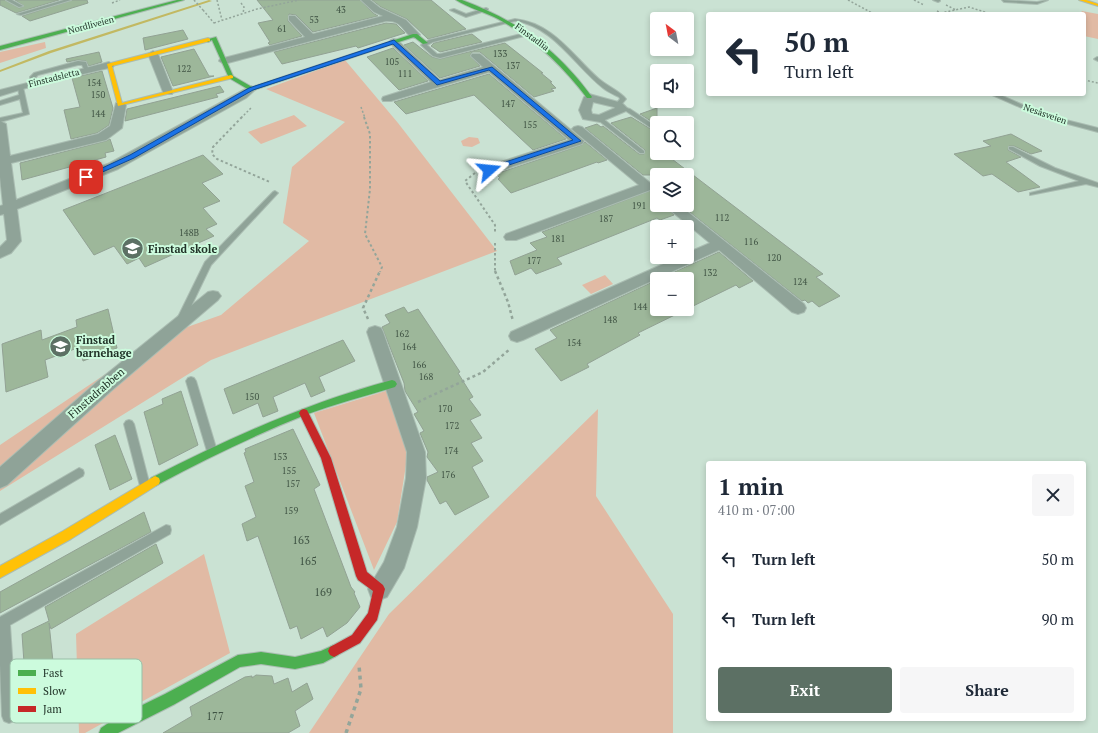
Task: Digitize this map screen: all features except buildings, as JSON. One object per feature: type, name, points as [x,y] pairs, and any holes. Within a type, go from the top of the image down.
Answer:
[{"type":"street","name":"Nordliveien","points":[[0,48],[182,0]]},
{"type":"street","points":[[365,0],[377,10],[409,26],[415,35],[425,43]]},
{"type":"street","name":"Finstadlia","points":[[458,0],[486,9],[510,21],[529,34],[549,49],[575,75],[589,97]]},
{"type":"street","points":[[1081,0],[1098,5]]},
{"type":"street","points":[[224,61],[308,35],[377,10]]},
{"type":"street","points":[[308,35],[392,17]]},
{"type":"street","points":[[292,18],[308,35]]},
{"type":"street","points":[[6,210],[114,166],[242,96],[251,89],[415,35]]},
{"type":"street","points":[[5,161],[102,137],[116,128],[120,105],[109,65],[153,54],[191,42],[214,38],[231,77],[251,89]]},
{"type":"street","points":[[394,42],[439,84]]},
{"type":"street","points":[[153,54],[168,92]]},
{"type":"street","points":[[476,56],[650,188]]},
{"type":"street","name":"Finstadsletta","points":[[0,93],[21,91],[33,83],[109,65]]},
{"type":"street","points":[[388,99],[490,68]]},
{"type":"street","points":[[120,105],[231,77]]},
{"type":"street","points":[[587,118],[585,110],[589,97],[620,107]]},
{"type":"street","points":[[587,118],[600,119],[620,107]]},
{"type":"street","points":[[575,132],[587,118]]},
{"type":"street","points":[[0,124],[5,161],[6,210],[14,241],[2,255]]},
{"type":"street","points":[[489,170],[578,141],[575,132]]},
{"type":"street","points":[[511,237],[650,191]]},
{"type":"street","points":[[680,212],[798,308]]},
{"type":"street","points":[[517,336],[720,244]]},
{"type":"street","name":"Finstadrabben","points":[[0,479],[96,391],[213,296]]},
{"type":"street","points":[[142,713],[170,699],[238,660],[261,658],[295,663],[323,657],[356,639],[373,616],[379,589],[393,568],[407,527],[416,478],[416,452],[374,332]]},
{"type":"street","points":[[0,572],[67,535],[145,487],[212,451],[239,441],[332,400],[392,384]]},
{"type":"street","points":[[304,413],[326,458],[362,576],[379,589]]},
{"type":"street","points":[[106,733],[121,723]]},
{"type":"lane","points":[[8,0],[25,8]]},
{"type":"lane","points":[[19,14],[25,8],[68,0]]},
{"type":"lane","points":[[1004,1],[1037,3],[1046,0]]},
{"type":"lane","points":[[452,10],[466,16],[486,9]]},
{"type":"lane","points":[[529,34],[440,56],[435,55],[424,45],[425,43],[510,21],[523,20],[532,24],[553,38],[575,56],[605,87],[622,96],[620,107],[628,110],[650,125]]},
{"type":"lane","points":[[0,103],[21,91],[26,114],[0,120]]},
{"type":"lane","name":"Nesåsveien","points":[[998,96],[1044,116],[1098,130]]},
{"type":"lane","points":[[600,119],[642,152]]},
{"type":"lane","points":[[1011,148],[1036,164],[1065,176],[1098,185]]},
{"type":"lane","points":[[1032,194],[1087,182]]},
{"type":"lane","points":[[180,322],[208,264],[274,193]]},
{"type":"lane","points":[[191,381],[212,451]]},
{"type":"lane","points":[[129,424],[145,487]]},
{"type":"lane","points":[[0,520],[78,473]]},
{"type":"lane","points":[[9,716],[2,623],[166,530]]},
{"type":"path","points":[[194,0],[203,10]]},
{"type":"path","points":[[217,0],[222,20]]},
{"type":"path","points":[[214,23],[299,0]]},
{"type":"path","points":[[848,0],[870,12]]},
{"type":"path","points":[[241,3],[244,7],[243,14]]},
{"type":"path","points":[[946,12],[969,7],[985,12]]},
{"type":"path","points":[[1086,80],[1098,83]]},
{"type":"path","points":[[251,89],[260,99],[213,148],[212,154],[217,159],[270,182],[274,186],[274,193]]},
{"type":"path","points":[[361,106],[370,134],[370,189],[365,234],[382,267],[363,308],[374,332]]},
{"type":"path","points":[[402,410],[483,372],[518,343],[508,302],[496,273],[495,225],[466,181],[471,175],[489,170]]},
{"type":"path","points":[[346,733],[361,689],[356,639]]},
{"type":"shaded area","points":[[1082,11],[1098,14],[1098,39],[1086,36],[1086,12],[1081,12]]},
{"type":"shaded area","points":[[45,42],[46,48],[0,63],[0,52]]},
{"type":"shaded area","points":[[345,60],[398,123],[497,251],[211,360],[0,491],[0,445],[162,336],[221,315],[309,241],[283,223],[292,167],[345,122],[266,89]]},
{"type":"shaded area","points":[[294,115],[307,126],[261,144],[248,132]]},
{"type":"shaded area","points":[[469,137],[478,138],[480,143],[472,147],[463,146],[461,141]]},
{"type":"shaded area","points":[[605,275],[613,284],[591,294],[582,285]]},
{"type":"shaded area","points":[[389,390],[408,452],[397,522],[374,570],[314,413]]},
{"type":"shaded area","points":[[598,409],[596,496],[673,614],[673,733],[309,733],[389,614]]},
{"type":"shaded area","points":[[204,554],[230,653],[142,702],[142,659],[77,659],[76,634]]},
{"type":"shaded area","points":[[79,723],[103,723],[85,733],[79,733]]},
{"type":"waterway","points":[[0,71],[50,52],[210,1]]},
{"type":"traffic: fast","points":[[0,48],[182,0]]},
{"type":"traffic: fast","points":[[458,0],[498,17],[532,37],[562,64],[576,79],[589,97]]},
{"type":"traffic: fast","points":[[208,40],[214,38],[231,77],[251,89],[415,35],[425,43]]},
{"type":"traffic: fast","points":[[155,481],[212,452],[271,425],[331,402],[392,384]]},
{"type":"traffic: fast","points":[[142,713],[170,699],[238,661],[261,658],[295,663],[323,657],[334,651]]},
{"type":"traffic: fast","points":[[106,733],[121,723]]},
{"type":"traffic: slow","points":[[1081,0],[1098,5]]},
{"type":"traffic: slow","points":[[208,40],[109,65],[120,105],[231,77]]},
{"type":"traffic: slow","points":[[0,572],[67,535],[155,481]]},
{"type":"traffic: jam","points":[[304,413],[326,458],[362,576],[379,589],[373,616],[356,639],[334,651]]},
{"type":"place","name":"Finstad skole","points":[[132,249]]},
{"type":"place","name":"Finstad barnehage","points":[[60,346]]},
{"type":"route","points":[[86,177],[114,166],[242,96],[251,89],[394,42],[439,84],[490,68],[578,141],[489,170]]}]
